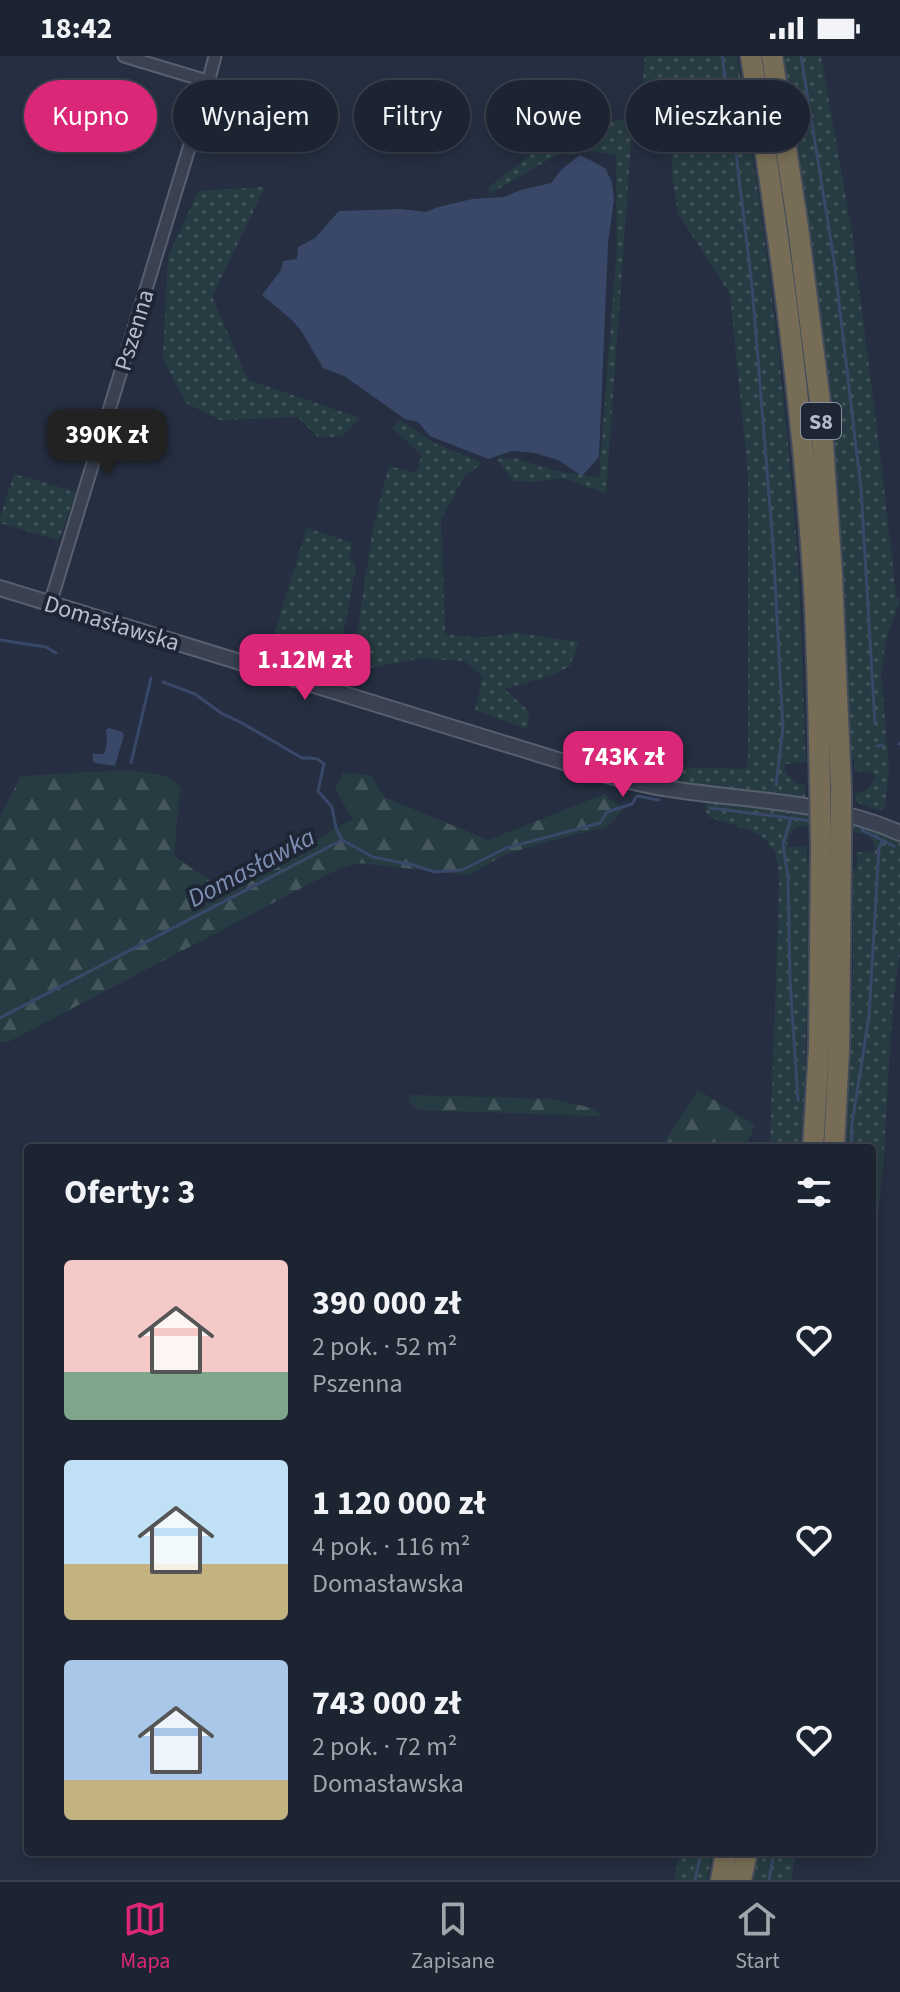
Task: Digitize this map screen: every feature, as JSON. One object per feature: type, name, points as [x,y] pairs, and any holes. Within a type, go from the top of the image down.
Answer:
[{"type":"highway","name":"S8","points":[[751,56],[777,225],[799,419],[831,788],[841,850],[839,1050],[834,1144]]},
{"type":"highway","name":"S8","points":[[772,56],[820,402],[832,575],[831,788],[821,847],[819,1048],[813,1144]]},
{"type":"highway","points":[[721,1880],[725,1856]]},
{"type":"highway","points":[[741,1880],[746,1856]]},
{"type":"street","points":[[124,56],[204,80]]},
{"type":"street","name":"Pszenna","points":[[207,80],[215,56]]},
{"type":"street","name":"Pszenna","points":[[50,604],[188,152]]},
{"type":"street","name":"Domasławska","points":[[0,588],[603,774],[684,791],[804,805],[856,816],[900,833]]},
{"type":"green space","points":[[645,56],[737,56],[741,80],[643,80]]},
{"type":"green space","points":[[783,56],[821,56],[852,233],[896,596],[900,600],[886,639],[881,675],[889,769],[885,807],[881,811],[856,802],[855,794],[869,787],[876,774],[854,770],[854,757],[851,756],[843,580],[829,405],[798,152],[810,152],[810,80],[787,80]]},
{"type":"green space","points":[[626,118],[626,152],[630,152],[606,493],[563,478],[513,481],[497,459],[514,458],[553,470],[599,478],[617,248],[616,155],[595,152],[610,152],[610,123]]},
{"type":"green space","points":[[535,152],[561,152],[490,194],[489,187]]},
{"type":"green space","points":[[672,152],[752,152],[774,309],[798,562],[806,762],[785,764],[785,772],[796,783],[805,785],[805,799],[658,780],[621,773],[610,764],[613,753],[648,762],[696,768],[747,769],[748,473],[730,294],[678,213]]},
{"type":"green space","points":[[265,187],[212,297],[248,380],[360,418],[341,437],[318,437],[298,417],[220,420],[186,403],[163,359],[168,256],[199,191]]},
{"type":"green space","points":[[399,420],[434,443],[482,463],[464,477],[441,519],[445,634],[478,638],[516,633],[579,642],[570,666],[553,675],[504,689],[529,711],[527,729],[475,710],[483,677],[465,661],[420,658],[364,669],[352,666],[373,529],[389,466],[416,473],[422,455],[392,428]]},
{"type":"green space","points":[[14,474],[76,492],[59,540],[0,523]]},
{"type":"green space","points":[[307,528],[352,543],[349,558],[356,566],[335,675],[268,654]]},
{"type":"green space","points":[[130,770],[167,776],[180,787],[174,856],[213,883],[288,855],[353,819],[335,789],[343,773],[371,775],[384,797],[488,840],[605,794],[624,810],[606,827],[504,855],[469,875],[358,863],[336,870],[8,1042],[0,1042],[0,816],[21,776]]},
{"type":"green space","points":[[709,800],[806,811],[885,832],[900,840],[900,951],[892,1013],[876,1239],[876,1144],[846,1144],[853,984],[853,870],[857,870],[857,852],[875,853],[874,843],[863,834],[804,826],[796,828],[789,838],[787,847],[807,846],[809,863],[801,1144],[771,1144],[779,877],[776,853],[765,839],[750,830],[709,817],[705,809]]},
{"type":"green space","points":[[698,1090],[755,1125],[747,1144],[664,1144]]},
{"type":"green space","points":[[410,1095],[552,1099],[596,1109],[600,1116],[419,1110],[409,1102]]},
{"type":"green space","points":[[680,1856],[712,1856],[707,1880],[674,1880]]},
{"type":"green space","points":[[758,1856],[795,1856],[791,1880],[753,1880]]},
{"type":"water","points":[[580,155],[605,168],[612,182],[614,200],[608,243],[599,457],[582,476],[558,460],[535,453],[512,451],[488,459],[430,436],[418,422],[405,419],[344,376],[323,368],[292,320],[262,295],[281,270],[283,261],[297,259],[298,247],[315,238],[339,211],[401,209],[426,212],[472,199],[504,197],[551,183],[562,169]]},
{"type":"water","points":[[109,728],[124,735],[115,766],[93,761],[93,754],[104,754],[106,730]]},
{"type":"waterway","points":[[722,56],[752,286],[773,544],[783,728],[776,785]]},
{"type":"waterway","points":[[801,56],[834,260],[861,489],[875,723]]},
{"type":"waterway","points":[[0,640],[46,647],[56,653]]},
{"type":"waterway","points":[[131,763],[151,678]]},
{"type":"waterway","points":[[163,682],[195,694],[221,713],[302,758],[322,762],[318,791],[332,807],[342,840]]},
{"type":"waterway","points":[[877,746],[882,745]]},
{"type":"waterway","name":"Domasławka","points":[[0,1018],[342,840],[373,857],[435,872],[462,870],[506,848],[600,823],[607,812],[632,804],[637,796],[659,800]]},
{"type":"waterway","name":"Domasławka","points":[[710,808],[813,821]]},
{"type":"waterway","points":[[791,818],[783,844],[788,878],[790,979],[798,1100]]},
{"type":"waterway","name":"Domasławka","points":[[862,830],[894,846]]},
{"type":"waterway","points":[[851,1144],[869,1016],[879,848],[883,840]]},
{"type":"waterway","points":[[695,1880],[700,1856]]},
{"type":"waterway","points":[[769,1880],[773,1856]]}]
